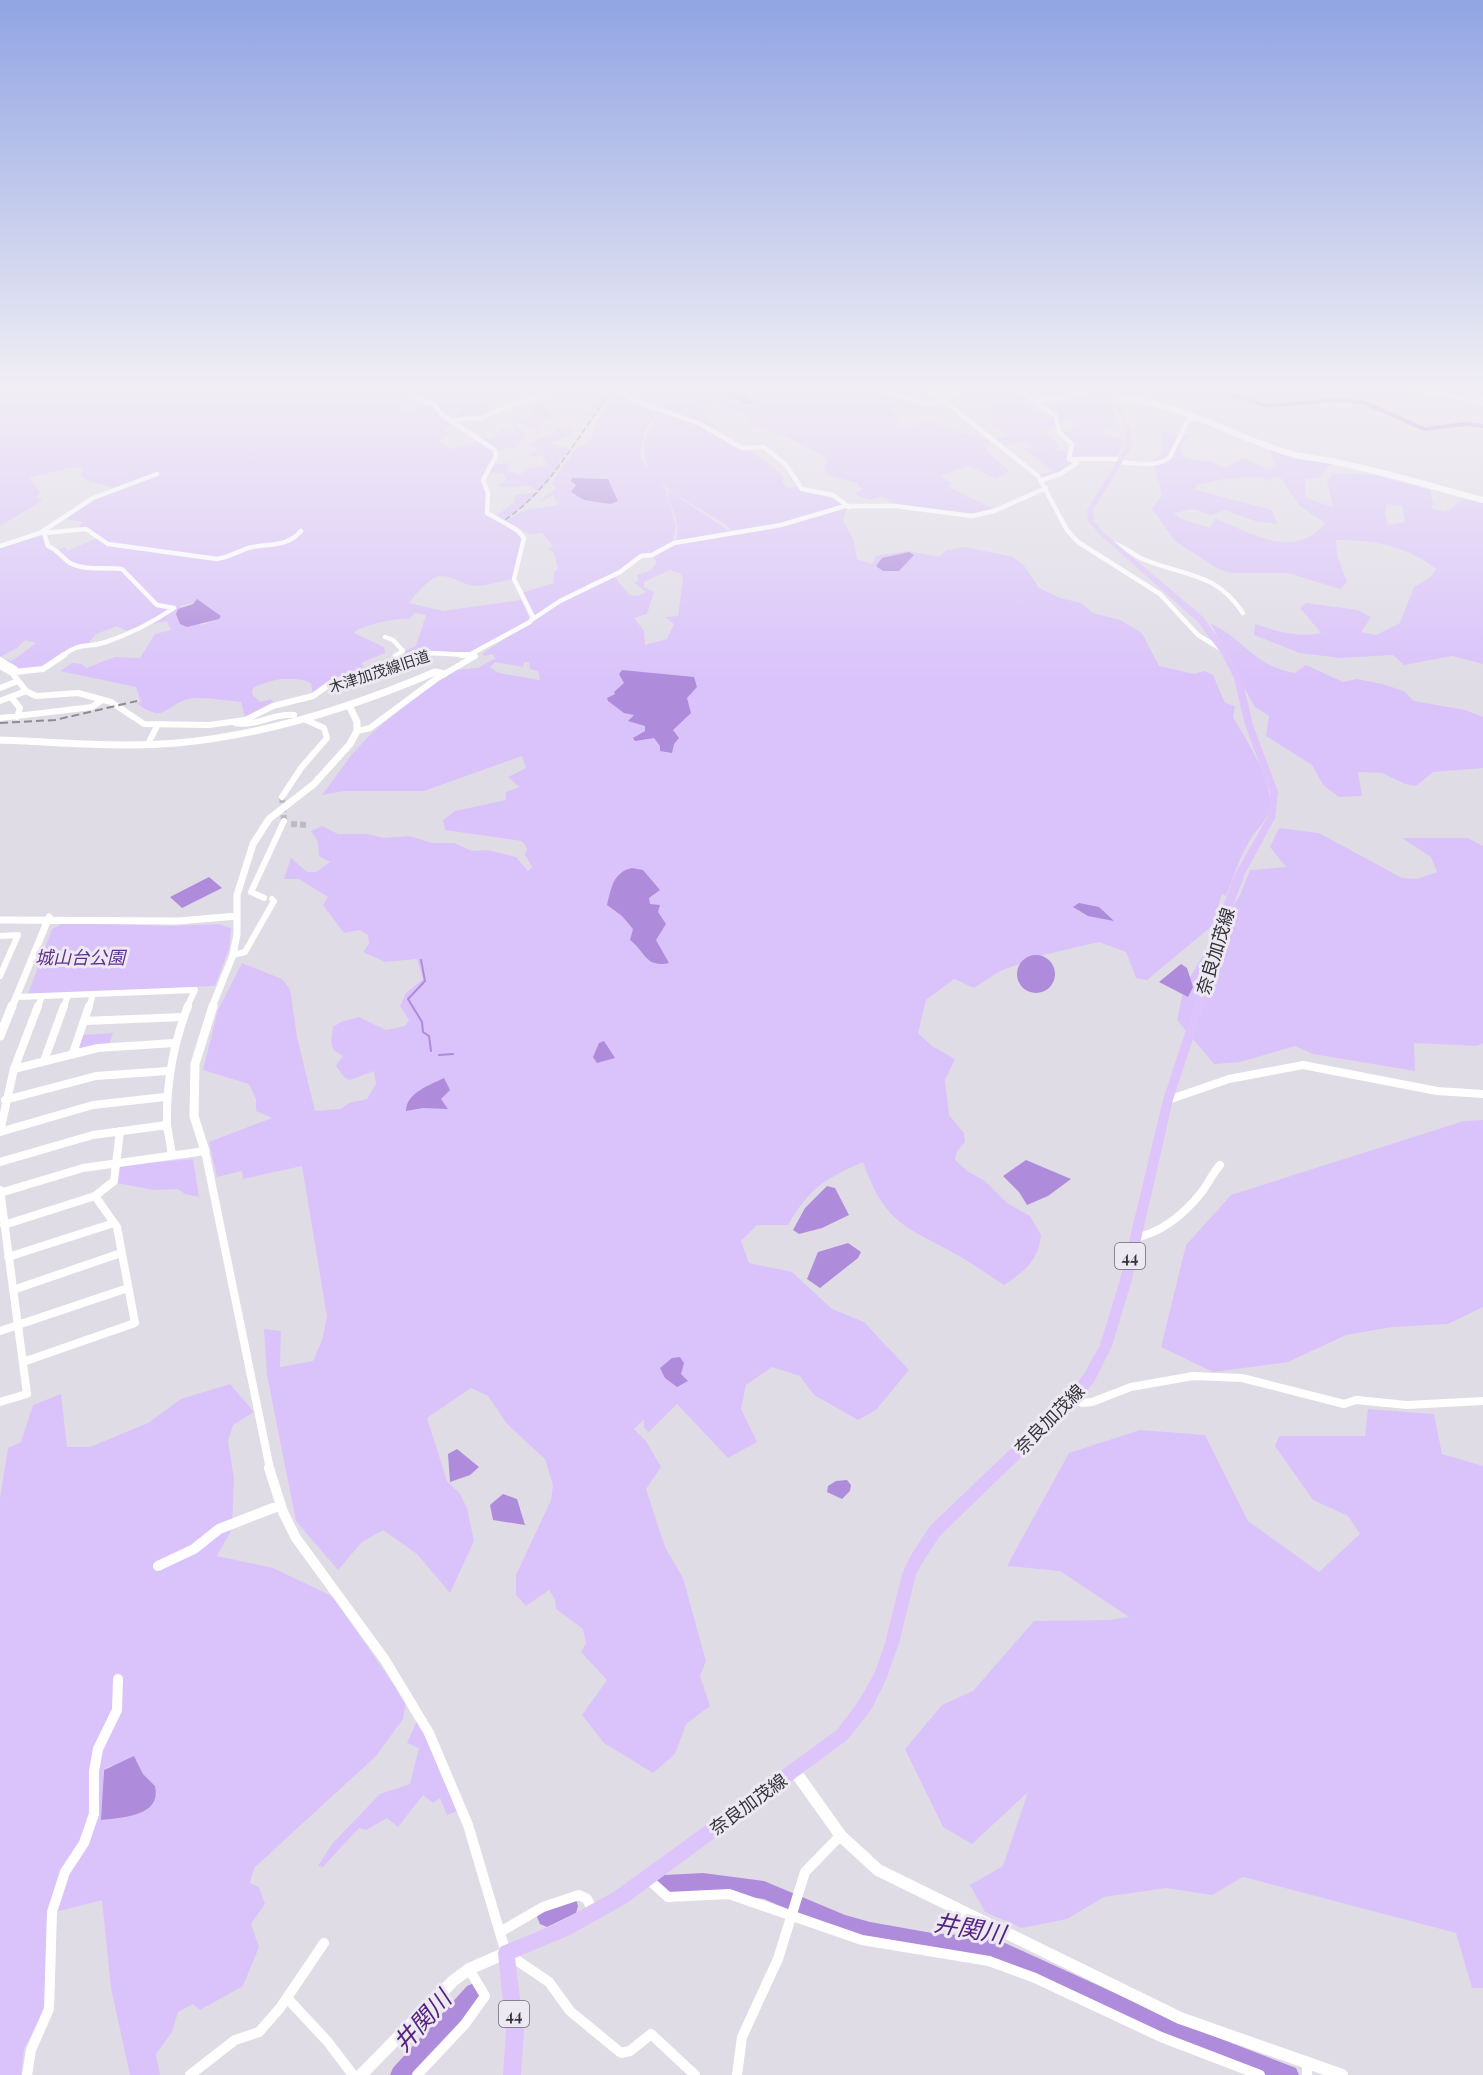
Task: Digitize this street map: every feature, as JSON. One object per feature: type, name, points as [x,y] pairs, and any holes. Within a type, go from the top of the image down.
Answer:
[{"type":"main road","name":"奈良加茂線","points":[[506,1953],[564,1929],[594,1913],[647,1878],[842,1735],[863,1712],[876,1690],[886,1665],[911,1569],[935,1531],[1074,1397],[1094,1369],[1106,1346],[1125,1283],[1168,1100],[1232,894],[1240,874],[1267,828],[1274,792],[1249,725],[1238,678],[1221,649],[1200,619],[1094,526],[1090,510],[1105,485]]},
{"type":"main road","points":[[1425,485],[1483,500]]},
{"type":"main road","name":"44","points":[[506,1953],[515,2032],[512,2075]]},
{"type":"street","points":[[42,533],[93,498],[128,485]]},
{"type":"street","points":[[485,485],[488,493],[486,510],[490,516],[517,530],[524,538],[514,579],[533,619]]},
{"type":"street","points":[[799,485],[802,489],[833,495],[849,507]]},
{"type":"street","points":[[1044,485],[1067,530],[1078,542],[1168,602],[1186,624],[1213,646],[1221,649]]},
{"type":"street","name":"木津加茂線旧道","points":[[27,692],[42,696],[78,693],[116,706],[141,723],[157,726],[235,722],[252,717],[273,706],[312,696],[331,683],[435,653],[463,657],[495,644],[594,582],[613,576],[641,556],[652,555],[674,543],[782,525],[840,507],[895,506],[972,516],[994,511],[1046,488]]},
{"type":"street","points":[[0,546],[42,533],[86,529],[108,543],[217,560],[235,556],[249,548],[268,547],[296,537],[301,531]]},
{"type":"street","points":[[0,666],[14,673],[29,673],[45,668],[76,646],[102,643],[151,624],[174,608],[157,605],[122,569],[82,567],[64,558],[60,551],[48,546],[42,533]]},
{"type":"street","points":[[1114,544],[1142,558],[1215,581],[1230,592],[1243,613]]},
{"type":"street","points":[[385,637],[393,640],[404,651],[394,657],[392,666]]},
{"type":"street","points":[[357,731],[370,728],[444,674],[495,644]]},
{"type":"street","points":[[460,665],[463,657]]},
{"type":"street","points":[[0,660],[14,673],[27,692],[0,701]]},
{"type":"street","points":[[0,740],[148,744],[193,742],[237,735],[349,705],[435,672],[444,674]]},
{"type":"street","points":[[0,687],[18,681]]},
{"type":"street","points":[[11,697],[20,708],[17,717]]},
{"type":"street","points":[[0,718],[92,706],[102,700]]},
{"type":"street","points":[[349,705],[357,719],[357,731],[350,744],[314,784],[261,828],[240,879],[237,934],[233,955],[206,1022],[195,1064],[194,1116],[205,1151],[264,1441],[282,1504],[292,1529],[307,1554],[376,1646],[414,1705],[458,1794],[486,1879],[506,1953],[549,1982],[570,2011],[621,2053],[630,2051],[651,2034],[695,2075]]},
{"type":"street","points":[[235,722],[242,725],[282,714],[294,715]]},
{"type":"street","points":[[282,797],[297,774],[327,738],[326,729],[306,720]]},
{"type":"street","points":[[148,744],[157,726]]},
{"type":"street","points":[[264,898],[251,892],[283,822],[291,824]]},
{"type":"street","points":[[233,955],[245,952],[274,901],[272,899]]},
{"type":"street","points":[[0,920],[50,917],[190,921],[237,916]]},
{"type":"street","points":[[0,1036],[50,917]]},
{"type":"street","points":[[0,936],[18,935],[4,960],[0,976]]},
{"type":"street","points":[[16,997],[195,990],[174,1043],[167,1071],[165,1097],[172,1155]]},
{"type":"street","points":[[73,1053],[93,995]]},
{"type":"street","points":[[42,996],[14,1069],[5,1100],[0,1131],[93,1105],[165,1097]]},
{"type":"street","points":[[44,1061],[68,996]]},
{"type":"street","points":[[84,1021],[183,1017]]},
{"type":"street","points":[[14,1069],[73,1053],[174,1043]]},
{"type":"street","points":[[1168,1100],[1174,1100],[1229,1079],[1303,1065],[1437,1091],[1483,1094]]},
{"type":"street","points":[[5,1100],[96,1076],[167,1071]]},
{"type":"street","points":[[0,1162],[93,1135],[167,1125]]},
{"type":"street","points":[[4,1225],[95,1196],[114,1181],[120,1131]]},
{"type":"street","points":[[0,1402],[27,1394],[0,1192],[84,1168],[205,1151]]},
{"type":"street","points":[[1134,1238],[1142,1237],[1175,1219],[1202,1192],[1220,1165]]},
{"type":"street","points":[[23,1362],[135,1323],[114,1222],[95,1196]]},
{"type":"street","points":[[8,1257],[114,1222]]},
{"type":"street","points":[[13,1290],[122,1253]]},
{"type":"street","points":[[0,1331],[128,1288]]},
{"type":"street","points":[[1074,1397],[1083,1403],[1092,1402],[1131,1387],[1193,1376],[1242,1378],[1344,1404],[1356,1400],[1407,1405],[1483,1401]]},
{"type":"street","points":[[158,1566],[194,1549],[219,1529],[282,1504]]},
{"type":"street","points":[[27,2075],[31,2050],[49,2009],[52,1912],[65,1872],[84,1843],[94,1814],[94,1771],[98,1749],[117,1710],[118,1679]]},
{"type":"street","points":[[794,1770],[839,1837],[853,1852],[889,1875],[1104,1983],[1180,2018],[1307,2068],[1342,2075]]},
{"type":"street","points":[[737,2075],[742,2037],[778,1959],[805,1872],[839,1837]]},
{"type":"street","points":[[647,1878],[668,1897],[729,1894],[793,1913],[862,1940],[989,1961],[1035,1978],[1161,2037],[1260,2075]]},
{"type":"street","points":[[500,1932],[543,1907],[579,1895],[586,1899],[594,1913]]},
{"type":"street","points":[[190,2075],[235,2040],[259,2032],[287,1998],[324,1942]]},
{"type":"street","points":[[361,2075],[436,1995],[469,1969],[506,1953]]},
{"type":"street","points":[[417,2075],[465,2024],[485,1996],[469,1969]]},
{"type":"street","points":[[287,1998],[328,2042],[353,2075]]},
{"type":"green space","points":[[0,485],[35,485],[40,493],[36,498],[42,499],[0,526]]},
{"type":"green space","points":[[102,485],[483,485],[486,493],[485,513],[515,531],[522,539],[520,557],[512,580],[474,586],[450,577],[437,577],[424,586],[409,603],[443,611],[521,600],[530,619],[473,653],[436,651],[392,663],[395,655],[416,646],[426,615],[415,613],[409,619],[396,619],[357,630],[354,633],[384,647],[385,653],[361,663],[369,673],[347,678],[313,695],[311,683],[297,679],[266,682],[253,688],[252,694],[260,702],[271,699],[275,705],[245,718],[241,702],[207,698],[188,699],[164,712],[153,712],[137,703],[141,702],[136,687],[60,671],[72,663],[82,664],[86,668],[115,657],[140,658],[155,634],[171,630],[167,621],[152,624],[172,609],[144,626],[127,631],[117,626],[96,634],[88,644],[73,648],[42,667],[20,669],[14,666],[4,659],[12,661],[36,643],[25,640],[17,648],[0,657],[0,544],[43,534],[53,550],[63,557],[80,566],[65,558],[59,549],[65,547],[68,551],[97,538],[86,530],[77,529],[83,522],[66,519],[79,506],[111,492],[111,487]],"holes":[[[195,602],[210,607],[219,619],[201,625],[180,606]]]},
{"type":"green space","points":[[500,485],[545,485],[534,497],[501,521],[494,517],[514,503],[516,495],[538,492],[530,486],[498,487]]},
{"type":"green space","points":[[553,485],[574,485],[572,491],[584,500],[610,504],[614,491],[611,487],[592,485],[662,485],[676,526],[673,542],[653,554],[641,555],[613,575],[594,581],[535,617],[521,593],[554,583],[554,573],[558,568],[554,552],[548,550],[553,546],[542,533],[530,534],[505,522],[524,510],[558,505],[553,495],[538,503],[556,488]]},
{"type":"green space","points":[[664,485],[784,485],[788,488],[797,487],[809,493],[833,499],[845,506],[790,522],[733,531]]},
{"type":"green space","points":[[859,485],[950,485],[948,487],[996,510],[971,515],[895,505],[882,496],[870,500],[854,494],[862,489]]},
{"type":"green space","points":[[1159,485],[1197,485],[1196,490],[1272,510],[1277,524],[1255,521],[1225,510],[1212,515],[1193,509],[1174,513],[1181,519],[1210,528],[1215,518],[1257,536],[1286,542],[1300,540],[1313,534],[1325,523],[1300,506],[1285,485],[1305,485],[1305,498],[1333,507],[1328,485],[1411,485],[1430,490],[1433,504],[1431,508],[1446,512],[1464,499],[1483,503],[1483,664],[1452,656],[1404,665],[1393,655],[1340,658],[1300,653],[1254,635],[1255,624],[1296,634],[1321,633],[1300,608],[1306,603],[1358,610],[1371,617],[1361,632],[1376,635],[1400,623],[1414,587],[1431,577],[1436,569],[1401,549],[1363,541],[1336,540],[1337,555],[1347,582],[1340,589],[1288,573],[1232,573],[1220,570],[1175,541],[1152,509],[1162,495]],"holes":[[[1387,504],[1402,506],[1405,522],[1388,525],[1385,512]]]},
{"type":"green space","points":[[668,490],[731,532],[676,541],[678,533],[676,518]]},
{"type":"green space","points":[[847,508],[843,521],[853,539],[857,559],[872,564],[876,556],[907,551],[939,557],[947,550],[966,547],[1013,557],[1025,567],[1039,588],[1060,598],[1081,603],[1093,613],[1120,620],[1142,633],[1159,666],[1194,674],[1204,671],[1213,675],[1225,703],[1235,706],[1233,717],[1264,774],[1270,799],[1269,810],[1244,851],[1226,896],[1222,894],[1212,926],[1147,980],[1136,978],[1126,952],[1099,942],[1047,954],[1000,971],[974,988],[954,979],[926,1000],[918,1033],[932,1046],[955,1059],[945,1080],[949,1115],[964,1133],[965,1142],[957,1151],[955,1160],[967,1171],[985,1181],[1007,1203],[1030,1216],[1041,1235],[1034,1258],[1018,1275],[1004,1285],[900,1222],[880,1200],[863,1162],[819,1186],[811,1193],[788,1225],[757,1225],[741,1241],[749,1263],[792,1272],[832,1309],[864,1322],[909,1370],[876,1410],[858,1420],[814,1395],[800,1376],[772,1367],[746,1385],[741,1409],[757,1442],[728,1458],[677,1404],[649,1432],[644,1428],[644,1419],[634,1429],[646,1441],[661,1467],[646,1489],[665,1547],[683,1578],[706,1661],[700,1676],[710,1706],[686,1724],[675,1754],[653,1773],[604,1743],[582,1715],[607,1680],[581,1652],[586,1643],[583,1629],[556,1609],[555,1599],[549,1590],[526,1606],[516,1595],[516,1575],[551,1500],[553,1485],[545,1459],[508,1425],[488,1396],[471,1388],[427,1418],[447,1481],[460,1494],[467,1508],[474,1541],[450,1593],[417,1554],[383,1530],[362,1542],[338,1570],[296,1521],[267,1375],[264,1329],[281,1331],[280,1367],[313,1361],[322,1340],[327,1317],[302,1166],[243,1179],[242,1171],[217,1177],[209,1142],[272,1118],[256,1111],[256,1099],[249,1084],[203,1070],[218,1010],[242,963],[282,979],[290,989],[297,1037],[315,1111],[341,1109],[349,1103],[367,1099],[376,1084],[374,1071],[350,1080],[344,1077],[336,1066],[343,1056],[333,1048],[331,1041],[333,1027],[359,1017],[386,1030],[405,1026],[409,1020],[400,1006],[406,993],[423,979],[417,959],[385,962],[363,952],[369,944],[368,935],[359,930],[344,933],[323,905],[328,897],[299,879],[284,879],[291,858],[307,872],[316,872],[330,862],[319,856],[318,842],[311,831],[322,826],[338,834],[367,834],[384,838],[410,836],[432,843],[454,843],[472,851],[487,850],[516,857],[528,871],[532,867],[525,855],[527,848],[522,841],[445,830],[443,820],[455,811],[506,800],[506,792],[519,787],[508,777],[526,768],[522,756],[424,791],[344,791],[322,795],[353,753],[372,733],[414,698],[454,670],[478,668],[496,658],[492,654],[485,656],[482,654],[551,608],[614,576],[629,595],[639,596],[646,592],[634,582],[639,581],[637,575],[652,570],[657,562],[652,557],[677,543],[782,526]],"holes":[[[670,570],[681,574],[683,579],[678,616],[665,617],[674,624],[667,639],[645,645],[644,631],[634,618],[647,614],[654,592],[644,587],[644,582]],[[495,662],[523,667],[524,662],[529,662],[530,669],[538,671],[540,680],[499,673],[490,667]]]},
{"type":"green space","points":[[1211,624],[1259,658],[1281,669],[1295,673],[1306,665],[1343,682],[1357,679],[1382,684],[1404,691],[1414,701],[1465,710],[1483,717],[1483,768],[1433,772],[1416,786],[1405,784],[1382,773],[1358,772],[1362,796],[1339,797],[1323,785],[1312,765],[1266,736],[1269,716],[1254,706]]},
{"type":"green space","points":[[1279,828],[1319,833],[1402,878],[1417,879],[1437,872],[1431,857],[1402,838],[1468,838],[1483,846],[1483,1043],[1477,1046],[1414,1043],[1415,1071],[1313,1054],[1295,1046],[1240,1062],[1214,1064],[1177,1020],[1184,987],[1240,895],[1250,870],[1286,867],[1270,847]]},
{"type":"green space","name":"城山台公園","points":[[65,922],[168,926],[219,924],[231,928],[229,949],[215,986],[28,994],[52,929]]},
{"type":"green space","points":[[113,1033],[109,1045],[77,1048],[82,1035]]},
{"type":"green space","points":[[1483,1120],[1483,1307],[1448,1324],[1392,1327],[1346,1335],[1288,1362],[1213,1372],[1161,1347],[1186,1245],[1231,1195],[1464,1121]]},
{"type":"green space","points":[[193,1159],[199,1197],[185,1194],[178,1189],[154,1190],[117,1183],[119,1168],[123,1165]]},
{"type":"green space","points":[[230,1384],[254,1412],[233,1425],[228,1441],[234,1479],[232,1529],[217,1556],[273,1568],[332,1596],[406,1702],[403,1719],[376,1756],[254,1868],[250,1883],[259,1887],[265,1904],[251,1924],[259,1947],[243,1986],[200,2010],[193,2004],[178,2012],[172,2032],[156,2054],[160,2075],[130,2075],[111,1988],[102,1900],[47,1914],[46,2007],[24,2049],[21,2075],[0,2075],[0,1498],[8,1448],[21,1442],[33,1405],[61,1394],[67,1447],[90,1447],[148,1423],[181,1399]],"holes":[[[137,1760],[143,1774],[155,1786],[103,1799],[103,1771],[107,1767]]]},
{"type":"green space","points":[[1368,1409],[1434,1414],[1442,1454],[1483,1466],[1483,1988],[1472,1988],[1456,1933],[1243,1877],[1212,1895],[1166,1888],[1104,1897],[1067,1919],[1022,1928],[985,1912],[970,1885],[1003,1866],[1028,1792],[972,1844],[943,1827],[905,1749],[942,1705],[973,1691],[1034,1621],[1109,1620],[1129,1617],[1060,1571],[1007,1566],[1069,1453],[1140,1430],[1205,1435],[1248,1521],[1319,1572],[1360,1534],[1348,1516],[1313,1500],[1275,1446],[1279,1436],[1365,1436]]},
{"type":"green space","points":[[417,1721],[438,1760],[458,1811],[447,1815],[440,1798],[433,1803],[423,1795],[398,1827],[387,1818],[366,1830],[359,1828],[323,1867],[318,1866],[332,1844],[380,1794],[410,1784],[419,1748],[407,1743]]},
{"type":"shaded area","points":[[576,485],[611,485],[618,501],[610,504],[584,500],[571,492]]},
{"type":"shaded area","points":[[909,552],[914,555],[899,571],[883,571],[876,566],[882,558]]},
{"type":"shaded area","points":[[197,599],[221,616],[219,619],[187,627],[180,624],[176,614],[178,609],[193,604]]},
{"type":"shaded area","points":[[622,670],[694,677],[697,687],[687,698],[691,713],[673,730],[679,738],[674,744],[672,753],[660,751],[660,746],[654,738],[635,741],[633,738],[645,731],[645,726],[628,721],[634,715],[624,713],[608,701],[607,698],[615,694],[614,692],[624,683],[619,674]]},
{"type":"shaded area","points":[[632,868],[643,870],[660,890],[649,898],[650,904],[660,905],[658,912],[666,924],[656,940],[669,963],[655,963],[646,958],[630,940],[633,929],[622,916],[607,905],[617,877]]},
{"type":"shaded area","points":[[209,877],[222,888],[182,908],[170,897]]},
{"type":"shaded area","points":[[1079,903],[1099,907],[1114,921],[1088,916],[1073,907]]},
{"type":"shaded area","points":[[1036,955],[1049,961],[1055,974],[1049,987],[1036,993],[1023,987],[1017,974],[1023,961]]},
{"type":"shaded area","points":[[1181,964],[1187,968],[1193,987],[1188,997],[1159,982]]},
{"type":"shaded area","points":[[604,1041],[615,1058],[597,1063],[593,1057],[599,1043]]},
{"type":"shaded area","points":[[444,1078],[450,1090],[441,1099],[448,1109],[423,1108],[406,1111],[414,1094]]},
{"type":"shaded area","points":[[1026,1160],[1071,1179],[1048,1196],[1027,1205],[1019,1192],[1003,1176]]},
{"type":"shaded area","points":[[827,1186],[835,1188],[849,1215],[822,1228],[799,1234],[793,1230],[805,1208]]},
{"type":"shaded area","points":[[848,1243],[861,1252],[858,1258],[820,1288],[807,1279],[818,1252]]},
{"type":"shaded area","points":[[680,1357],[684,1363],[681,1374],[688,1381],[677,1387],[665,1378],[660,1368],[672,1358]]},
{"type":"shaded area","points":[[457,1449],[479,1467],[470,1475],[450,1482],[448,1454]]},
{"type":"shaded area","points":[[847,1480],[851,1485],[850,1491],[842,1499],[827,1492],[828,1486],[836,1481]]},
{"type":"shaded area","points":[[503,1494],[517,1499],[525,1525],[493,1520],[490,1505]]},
{"type":"shaded area","points":[[134,1756],[143,1774],[155,1786],[156,1796],[152,1804],[138,1814],[101,1820],[104,1770]]},
{"type":"waterway","points":[[421,960],[425,981],[408,999],[422,1022],[423,1032],[429,1036],[431,1051]]},
{"type":"waterway","points":[[439,1055],[453,1054]]},
{"type":"waterway","name":"井関川","points":[[664,1884],[703,1882],[764,1890],[870,1932],[932,1943],[985,1947],[1005,1953],[1181,2033],[1289,2075]]},
{"type":"waterway","name":"井関川","points":[[547,1917],[569,1906]]},
{"type":"waterway","name":"井関川","points":[[400,2075],[474,1993]]},
{"type":"tunnel","points":[[282,797],[284,821]]},
{"type":"tunnel","points":[[291,824],[307,825]]},
{"type":"railway","points":[[505,520],[544,485]]},
{"type":"railway","points":[[0,723],[55,720],[137,701]]}]
